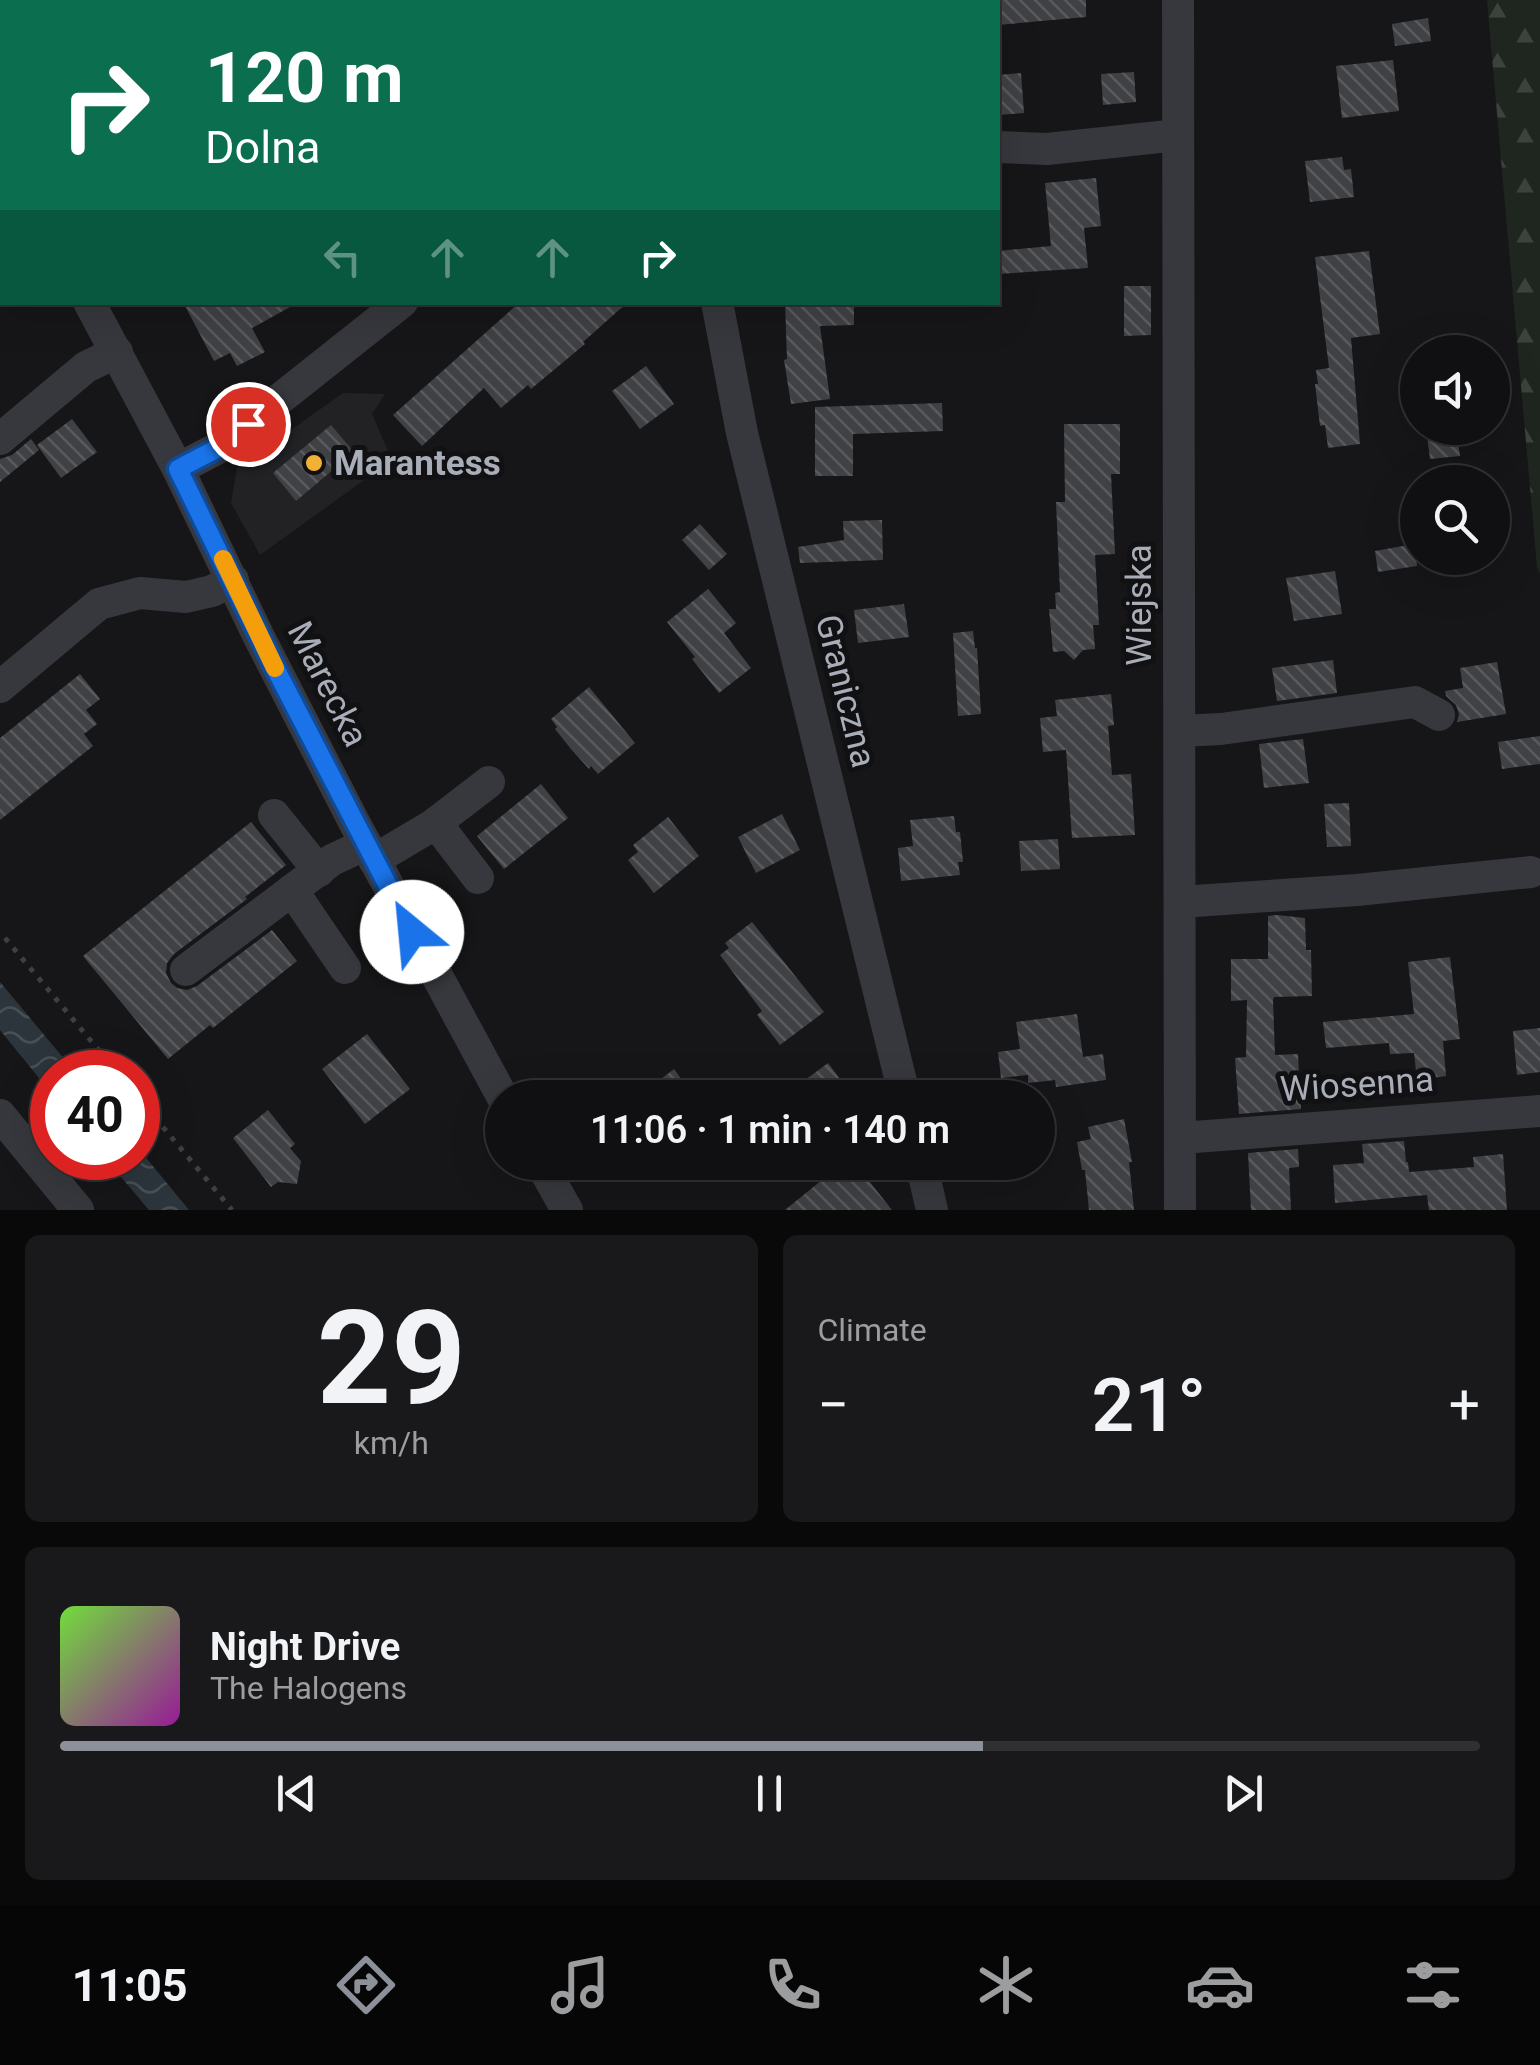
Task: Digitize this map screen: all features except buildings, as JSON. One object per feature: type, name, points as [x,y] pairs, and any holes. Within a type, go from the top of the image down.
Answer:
[{"type":"street","name":"Wiejska","points":[[1178,0],[1180,1210]]},
{"type":"street","points":[[1000,147],[1046,149],[1178,135]]},
{"type":"street","name":"Marecka","points":[[91,305],[178,469],[370,852],[493,1080]]},
{"type":"street","points":[[178,469],[218,448],[398,305]]},
{"type":"street","name":"Graniczna","points":[[718,305],[742,433],[901,1080]]},
{"type":"street","points":[[0,439],[86,367],[117,352]]},
{"type":"street","points":[[0,686],[98,604],[140,594],[186,597],[212,591],[233,580]]},
{"type":"street","points":[[1180,730],[1222,730],[1415,702],[1439,715]]},
{"type":"street","points":[[186,970],[332,860],[370,852],[436,823],[490,782]]},
{"type":"street","points":[[274,816],[346,968]]},
{"type":"street","points":[[436,823],[478,878]]},
{"type":"street","points":[[1180,902],[1357,890],[1531,872]]},
{"type":"street","name":"Wiosenna","points":[[1181,1138],[1540,1110]]},
{"type":"street","points":[[0,1115],[78,1210]]},
{"type":"street","points":[[550,1180],[567,1210]]},
{"type":"street","points":[[925,1180],[932,1210]]},
{"type":"path","points":[[6,938],[99,1050]]},
{"type":"path","points":[[160,1123],[232,1210]]},
{"type":"shaded area","points":[[343,393],[385,394],[372,414],[392,460],[260,555],[231,503],[237,468]]},
{"type":"green space","points":[[1487,0],[1540,0],[1540,573],[1537,567]]},
{"type":"water","points":[[0,982],[57,1050],[30,1050],[30,1067],[0,1030]]},
{"type":"water","points":[[160,1175],[189,1210],[149,1210],[124,1180],[160,1180]]},
{"type":"slow traffic","points":[[223,559],[275,668]]},
{"type":"place","name":"Marantess","points":[[314,463]]},
{"type":"route","points":[[248,424],[218,448],[178,469],[258,635],[412,932]]}]
